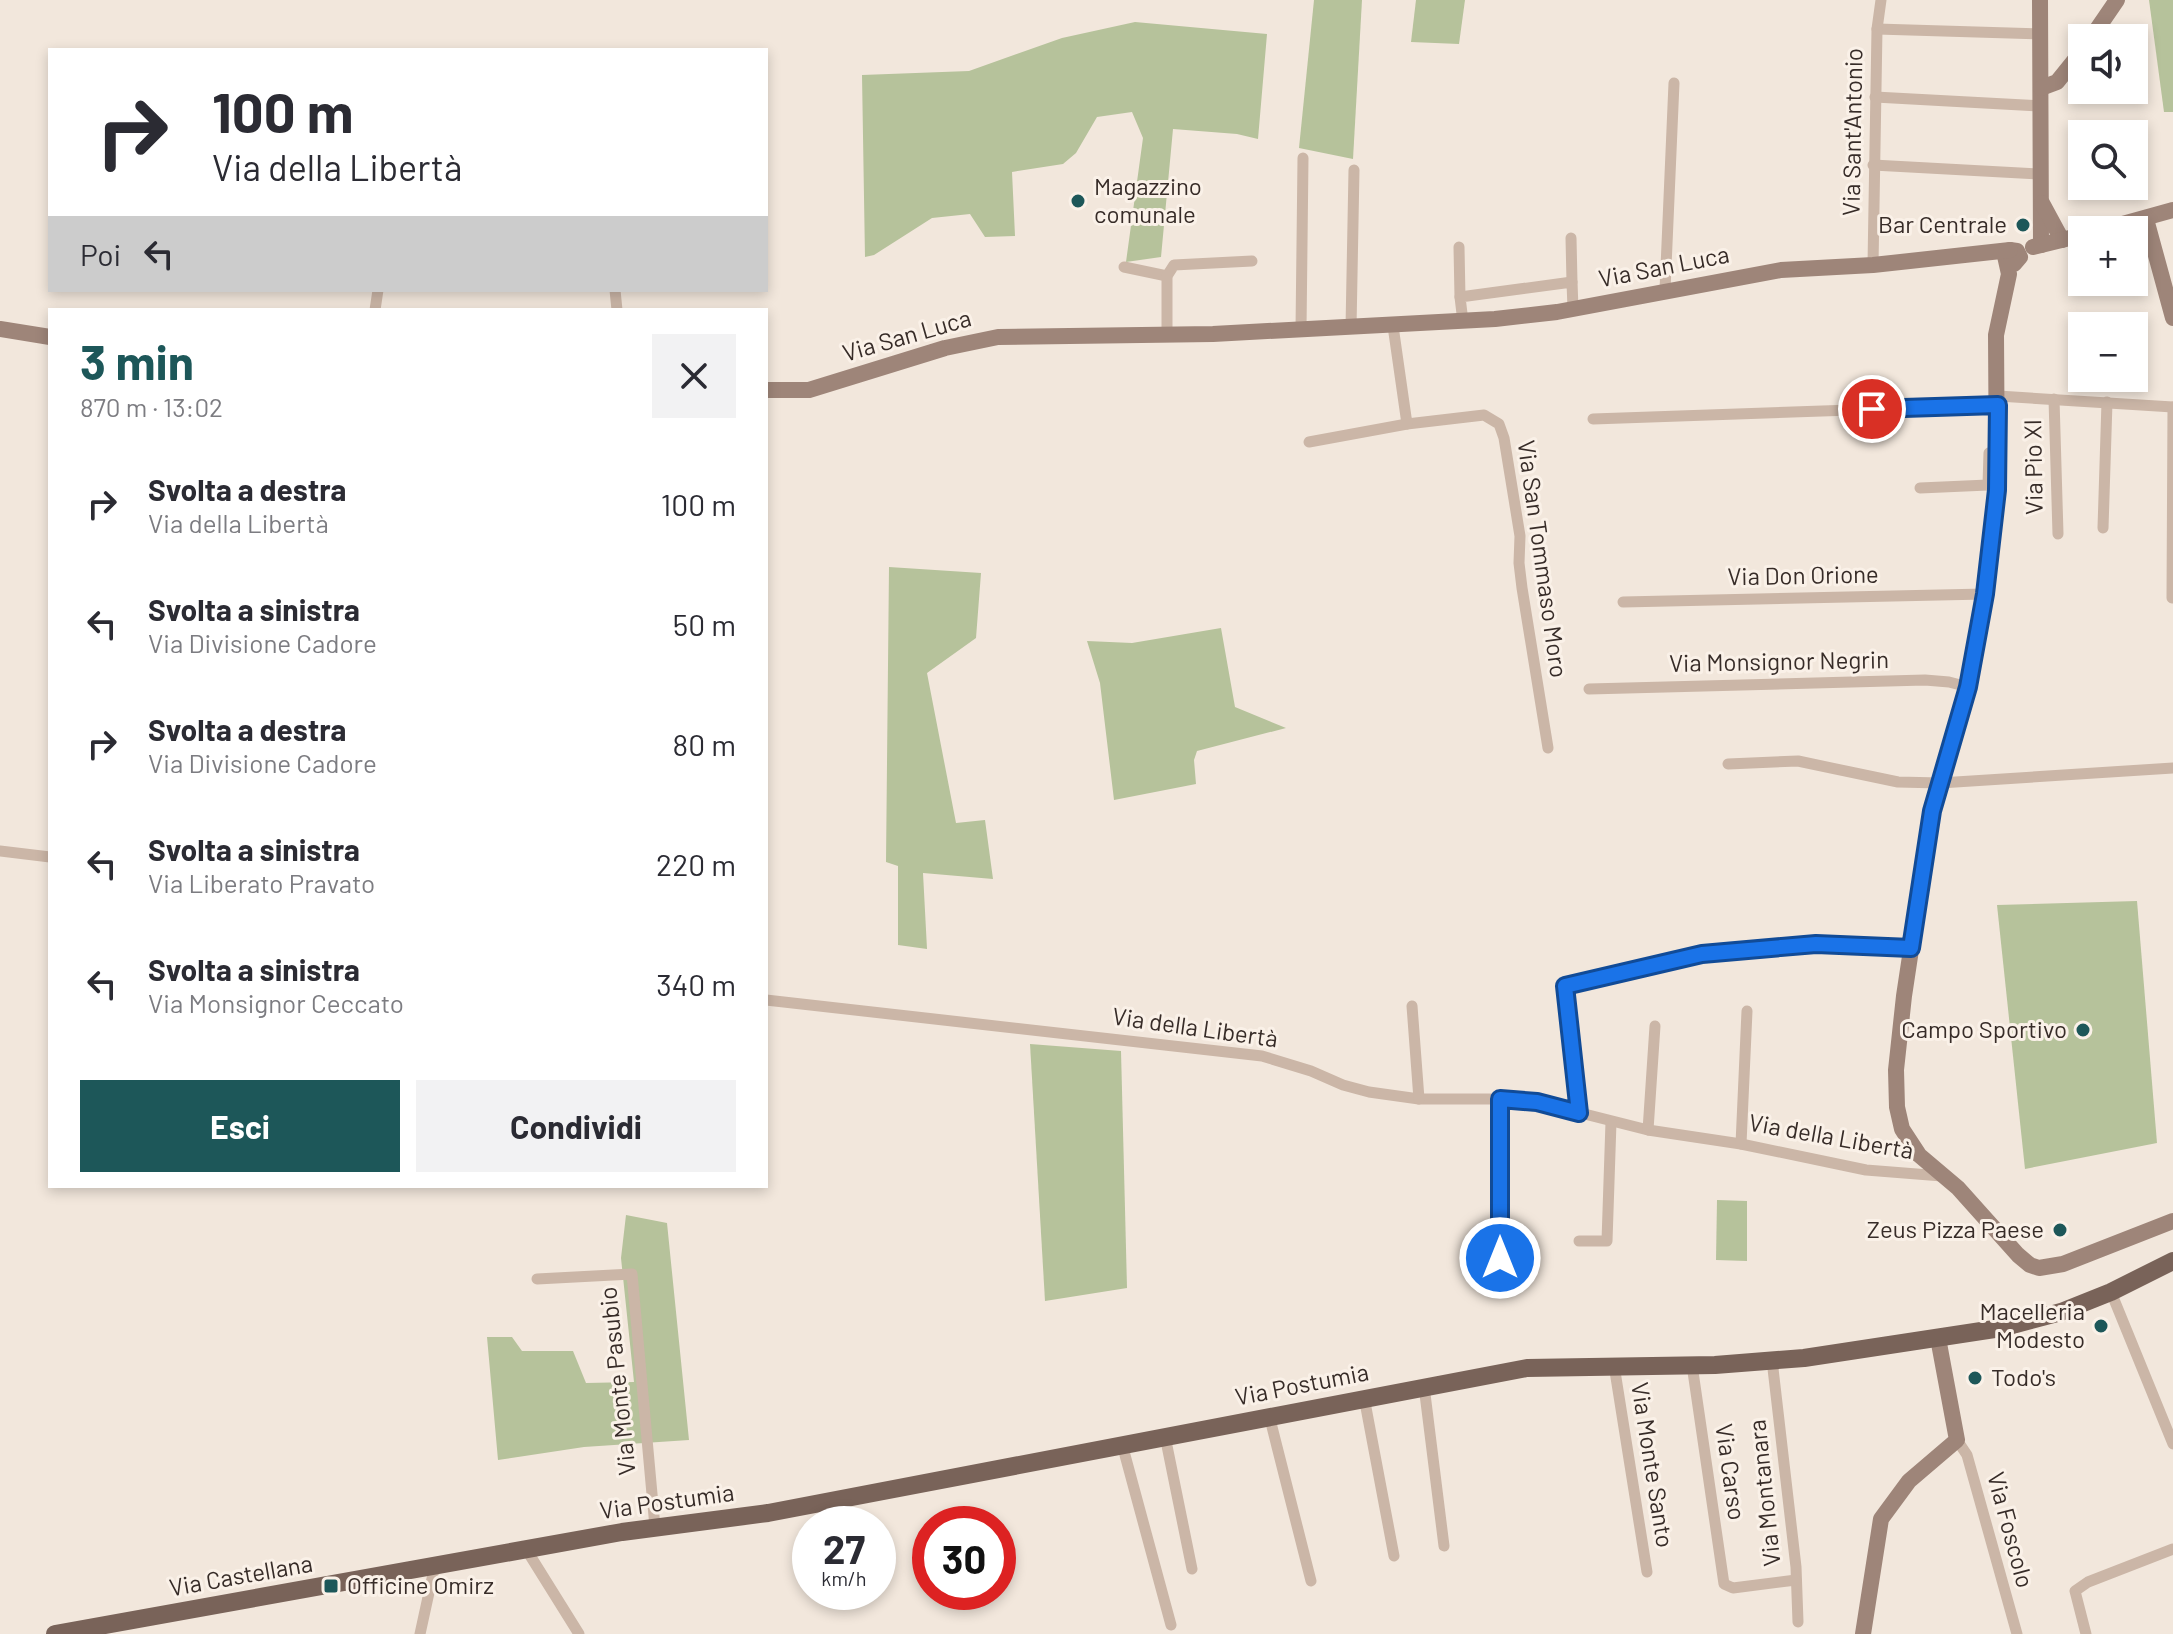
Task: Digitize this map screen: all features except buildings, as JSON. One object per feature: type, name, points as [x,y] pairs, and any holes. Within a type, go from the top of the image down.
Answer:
[{"type":"main road","name":"Via Postumia","points":[[435,1565],[655,1527],[768,1513],[1527,1368],[1772,1360],[2020,1324],[2111,1292],[2173,1261]]},
{"type":"main road","name":"Via Castellana","points":[[55,1634],[435,1565]]},
{"type":"street","name":"Via Sant'Antonio","points":[[1873,265],[1877,29],[1881,0]]},
{"type":"street","points":[[2039,246],[2040,0]]},
{"type":"street","points":[[2101,24],[2117,0]]},
{"type":"street","points":[[1877,29],[2041,34]]},
{"type":"street","points":[[1875,97],[2041,97],[2068,68]]},
{"type":"street","points":[[1665,290],[1674,83]]},
{"type":"street","points":[[1301,330],[1303,158]]},
{"type":"street","points":[[1873,165],[2039,174]]},
{"type":"street","points":[[1351,328],[1354,170]]},
{"type":"street","points":[[2041,200],[2062,240]]},
{"type":"street","points":[[2148,218],[2173,210]]},
{"type":"street","points":[[2148,226],[2173,318]]},
{"type":"street","points":[[1571,238],[1573,309]]},
{"type":"street","points":[[2068,238],[2039,246],[2012,260],[1996,335],[1997,490],[1985,594],[1968,687],[1932,811],[1896,1070],[1897,1107],[1902,1129],[1919,1155],[1958,1188],[2024,1261],[2039,1268],[2049,1269],[2173,1221]]},
{"type":"street","points":[[1459,247],[1463,322]]},
{"type":"street","name":"Via San Luca","points":[[768,390],[809,390],[971,341],[1062,335],[1167,335],[1463,322],[1573,309],[1781,270],[1986,254],[2012,260]]},
{"type":"street","points":[[1167,335],[1167,276],[1174,265],[1252,261]]},
{"type":"street","points":[[1124,267],[1167,276]]},
{"type":"street","points":[[1460,297],[1572,282]]},
{"type":"street","points":[[1393,326],[1407,424]]},
{"type":"street","points":[[0,329],[48,337]]},
{"type":"street","points":[[1593,419],[2054,399],[2173,407],[2172,598]]},
{"type":"street","name":"Via Pio XI","points":[[2054,399],[2058,534]]},
{"type":"street","points":[[1920,488],[1988,485],[1996,402]]},
{"type":"street","points":[[2103,528],[2107,402]]},
{"type":"street","name":"Via San Tommaso Moro","points":[[1309,442],[1407,424],[1484,415],[1499,424],[1520,536],[1522,588],[1548,748]]},
{"type":"street","name":"Via Don Orione","points":[[1623,602],[1985,594]]},
{"type":"street","name":"Via Monsignor Negrin","points":[[1589,689],[1925,680],[1968,687]]},
{"type":"street","points":[[1728,764],[1798,761],[1898,782],[1940,783],[2173,768]]},
{"type":"street","points":[[0,851],[48,857]]},
{"type":"street","points":[[1579,1113],[1565,986],[1702,954],[1816,944],[1911,948]]},
{"type":"street","name":"Via della Libertà","points":[[768,1000],[1262,1056],[1369,1092],[1419,1099],[1537,1102],[1648,1130],[1741,1144],[1866,1170],[1942,1176]]},
{"type":"street","points":[[1412,1006],[1419,1099]]},
{"type":"street","points":[[1741,1144],[1747,1011]]},
{"type":"street","points":[[1648,1130],[1655,1026]]},
{"type":"street","points":[[1500,1099],[1500,1258]]},
{"type":"street","points":[[1579,1241],[1607,1241],[1611,1122]]},
{"type":"street","name":"Via Monte Pasubio","points":[[537,1279],[632,1274],[655,1527]]},
{"type":"street","points":[[2111,1292],[2173,1444]]},
{"type":"street","points":[[1863,1634],[1881,1519],[1909,1481],[1957,1440],[1938,1338]]},
{"type":"street","name":"Via Montanara","points":[[1772,1360],[1798,1622]]},
{"type":"street","name":"Via Monte Santo","points":[[1614,1365],[1647,1572]]},
{"type":"street","name":"Via Carso","points":[[1692,1365],[1724,1584],[1733,1588],[1796,1580]]},
{"type":"street","points":[[1424,1386],[1444,1546]]},
{"type":"street","points":[[1364,1397],[1394,1556]]},
{"type":"street","points":[[1269,1415],[1311,1581]]},
{"type":"street","points":[[1165,1436],[1192,1569]]},
{"type":"street","name":"Via Foscolo","points":[[1957,1440],[1967,1455],[2017,1634]]},
{"type":"street","points":[[1122,1444],[1171,1625]]},
{"type":"street","points":[[526,1549],[579,1634]]},
{"type":"street","points":[[2086,1634],[2075,1591],[2088,1582],[2173,1549]]},
{"type":"street","points":[[420,1634],[435,1565]]},
{"type":"green space","points":[[1314,0],[1362,0],[1353,159],[1299,148]]},
{"type":"green space","points":[[1416,0],[1465,0],[1459,44],[1411,42]]},
{"type":"green space","points":[[2149,0],[2173,0],[2173,112],[2164,112]]},
{"type":"green space","points":[[1135,22],[1267,34],[1258,139],[1237,134],[1173,129],[1161,257],[1126,262],[1143,138],[1132,112],[1097,117],[1076,153],[1063,164],[1012,172],[1015,236],[985,237],[970,214],[932,218],[874,255],[865,257],[862,75],[969,71],[1062,38]]},
{"type":"green space","points":[[889,567],[981,573],[976,638],[927,673],[956,823],[985,820],[993,879],[923,873],[927,949],[898,945],[898,866],[886,862]]},
{"type":"green space","points":[[1221,628],[1235,707],[1286,728],[1197,751],[1194,760],[1196,784],[1114,800],[1100,683],[1087,641],[1132,643]]},
{"type":"green space","points":[[2137,901],[2157,1143],[2025,1169],[1997,905]]},
{"type":"green space","points":[[1030,1044],[1121,1051],[1127,1288],[1045,1301]]},
{"type":"green space","points":[[1717,1200],[1747,1201],[1747,1261],[1716,1260]]},
{"type":"green space","points":[[626,1215],[667,1223],[689,1440],[584,1447],[498,1460],[487,1337],[512,1337],[522,1351],[573,1351],[586,1383],[634,1382],[621,1258]]},
{"type":"place","name":"Magazzino comunale","points":[[1078,201]]},
{"type":"place","name":"Bar Centrale","points":[[2023,225]]},
{"type":"place","name":"Campo Sportivo","points":[[2083,1030]]},
{"type":"place","name":"Zeus Pizza Paese","points":[[2060,1230]]},
{"type":"place","name":"Macelleria Modesto","points":[[2101,1326]]},
{"type":"place","name":"Todo's","points":[[1975,1378]]},
{"type":"place","name":"Officine Omirz","points":[[331,1586]]},
{"type":"route","points":[[1500,1258],[1500,1099],[1537,1102],[1579,1113],[1565,986],[1702,954],[1816,944],[1911,948],[1932,811],[1968,687],[1985,594],[1997,490],[1998,405],[1872,409]]}]
